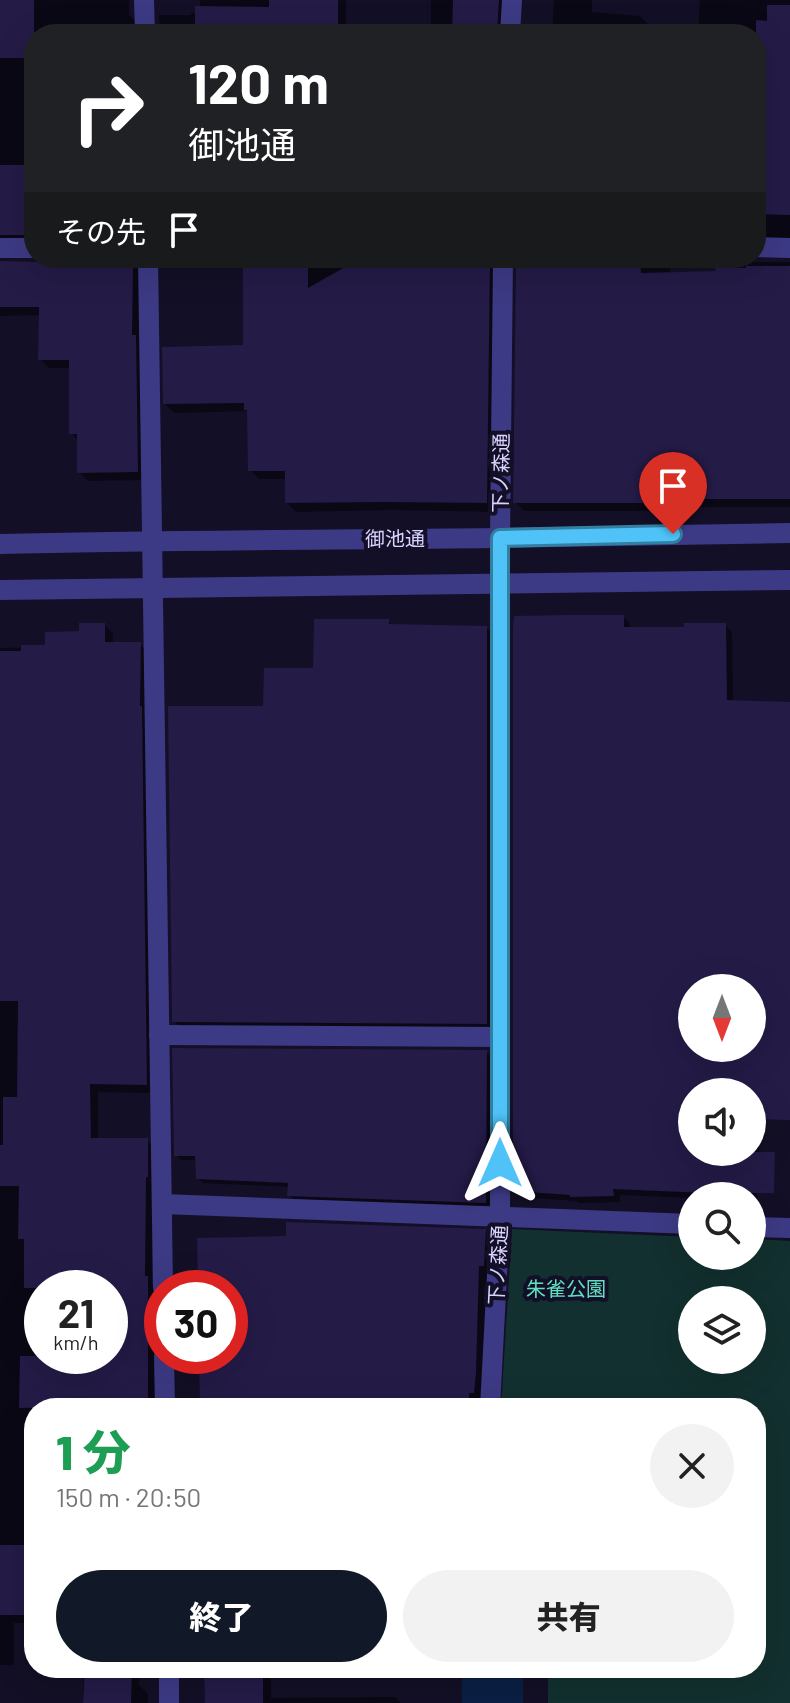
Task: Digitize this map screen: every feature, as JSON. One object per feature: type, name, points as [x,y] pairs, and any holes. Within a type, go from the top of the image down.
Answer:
[{"type":"street","points":[[144,0],[145,24]]},
{"type":"street","points":[[511,24],[512,0]]},
{"type":"street","points":[[766,247],[790,248]]},
{"type":"street","points":[[0,248],[24,248]]},
{"type":"street","points":[[148,268],[163,1270]]},
{"type":"street","name":"下ノ森通","points":[[491,1398],[500,1217],[503,268]]},
{"type":"street","name":"御池通","points":[[0,544],[790,533]]},
{"type":"street","points":[[0,590],[790,580]]},
{"type":"street","points":[[159,1035],[500,1037]]},
{"type":"street","points":[[162,1204],[678,1223]]},
{"type":"street","points":[[766,1227],[790,1228]]},
{"type":"street","points":[[164,1374],[165,1398]]},
{"type":"street","points":[[169,1678],[169,1703]]},
{"type":"green space","name":"朱雀公園","points":[[512,1229],[678,1236],[678,1270],[766,1270],[766,1240],[790,1241],[790,1703],[548,1703],[548,1678],[766,1678],[766,1398],[502,1398]]},
{"type":"water","points":[[462,1678],[523,1678],[523,1703],[462,1703]]},
{"type":"building","points":[[0,0],[34,0],[34,24],[24,24],[24,58],[0,58]]},
{"type":"building","points":[[269,0],[338,0],[338,24],[195,24],[195,6],[269,7]]},
{"type":"building","points":[[453,0],[499,0],[498,24],[452,24]]},
{"type":"building","points":[[767,5],[790,5],[790,215],[766,214],[766,24],[756,24],[756,20],[767,21]]},
{"type":"building","points":[[0,165],[24,165],[24,235],[0,235]]},
{"type":"building","points":[[0,261],[24,262],[24,268],[133,268],[132,335],[136,335],[138,472],[77,473],[77,434],[69,434],[69,360],[38,360],[39,307],[0,307]]},
{"type":"building","points":[[790,266],[790,499],[513,503],[516,268],[640,268],[641,273]]},
{"type":"building","points":[[243,268],[308,268],[308,288],[343,268],[490,268],[487,503],[285,503],[285,471],[248,471],[247,410],[244,410],[244,403],[163,404],[162,347],[243,345]]},
{"type":"building","points":[[624,615],[624,627],[726,623],[727,700],[790,702],[790,1120],[766,1119],[766,1078],[678,1078],[678,1166],[766,1166],[766,1152],[775,1152],[774,1193],[766,1193],[766,1182],[678,1182],[678,1192],[613,1189],[614,1196],[570,1197],[513,1191],[514,616]]},
{"type":"building","points":[[314,619],[389,619],[389,624],[487,626],[487,1024],[172,1022],[168,706],[263,706],[264,668],[313,668]]},
{"type":"building","points":[[79,623],[105,623],[105,642],[141,642],[147,1085],[90,1084],[91,1138],[148,1138],[144,1374],[148,1374],[148,1398],[24,1398],[24,1408],[19,1408],[20,1356],[24,1356],[24,1374],[128,1374],[128,1270],[24,1270],[24,1239],[18,1239],[19,1186],[0,1186],[3,1097],[17,1097],[18,1001],[0,1001],[0,651],[21,651],[21,645],[45,645],[45,632],[79,631]]},
{"type":"building","points":[[172,1048],[487,1050],[486,1203],[287,1196],[288,1183],[196,1179],[195,1156],[174,1156]]},
{"type":"building","points":[[286,1222],[486,1229],[484,1266],[479,1266],[474,1393],[469,1393],[469,1398],[200,1398],[199,1374],[248,1374],[248,1270],[198,1270],[197,1238],[286,1236]]},
{"type":"building","points":[[0,1545],[24,1545],[24,1615],[0,1615]]},
{"type":"building","points":[[84,1678],[132,1678],[131,1703],[83,1703]]},
{"type":"building","points":[[204,1678],[263,1678],[263,1703],[205,1703]]},
{"type":"route","points":[[500,1163],[500,538],[673,534]]}]
